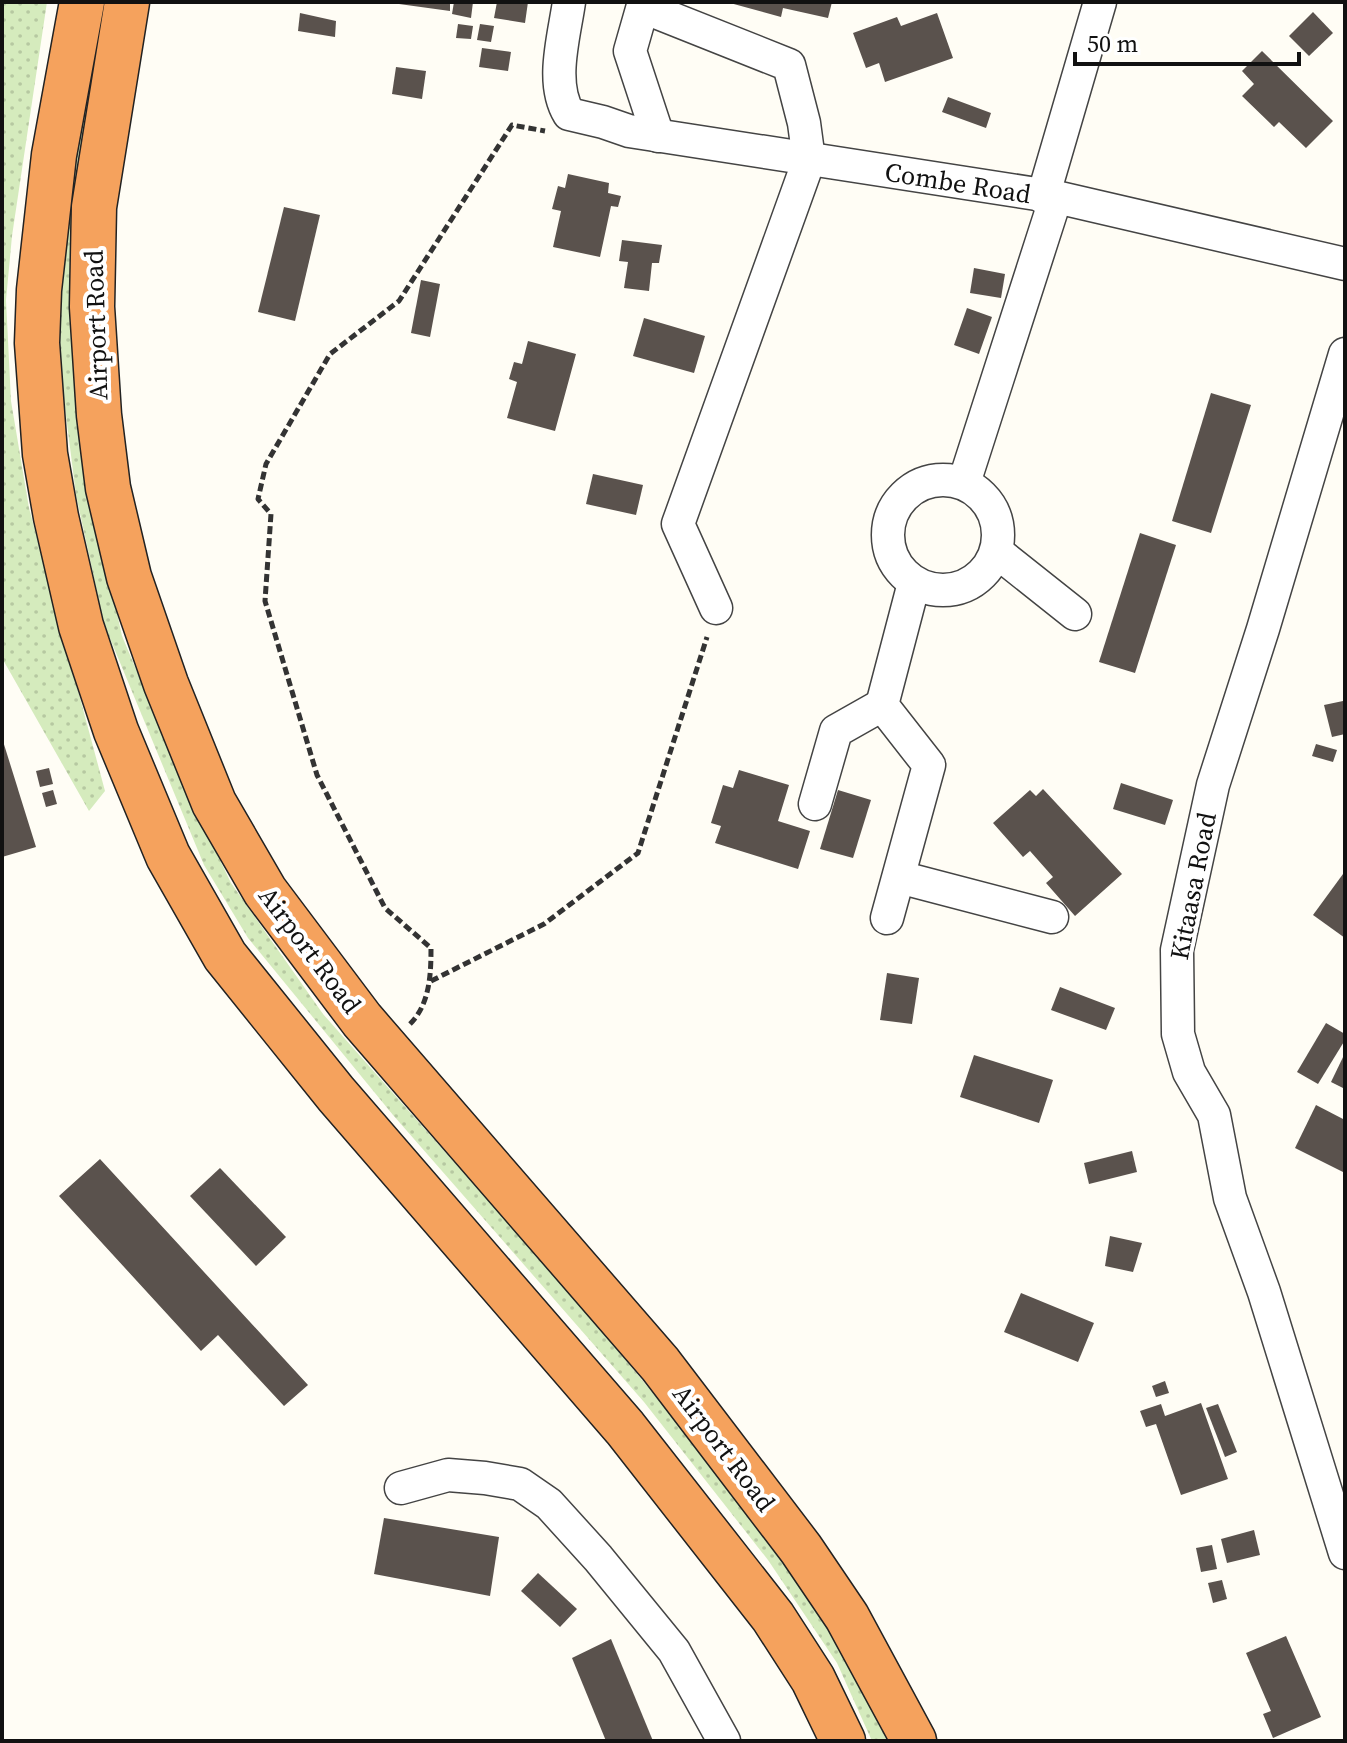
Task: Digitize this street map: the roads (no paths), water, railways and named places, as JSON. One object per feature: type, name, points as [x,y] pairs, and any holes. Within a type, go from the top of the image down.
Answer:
[{"type":"highway","name":"Airport Road","points":[[82,2],[54,155],[39,290],[37,343],[45,454],[56,517],[85,639],[116,731],[168,856],[225,956],[243,979],[336,1094],[625,1428],[773,1617],[813,1679],[843,1741]]},
{"type":"highway","name":"Airport Road","points":[[127,2],[94,207],[92,269],[99,415],[108,488],[129,577],[166,684],[214,803],[265,891],[387,1048],[660,1364],[801,1549],[847,1617],[914,1741]]},
{"type":"street","name":"Combe Road","points":[[569,2],[560,85],[563,104],[569,114],[629,131],[1050,197],[1345,264]]},
{"type":"street","points":[[964,483],[1050,197],[1100,2]]},
{"type":"street","points":[[658,136],[630,51],[643,4],[789,65],[804,123],[809,160],[678,524],[716,608]]},
{"type":"street","name":"Kitaasa Road","points":[[1345,354],[1213,785],[1177,950],[1178,1034],[1185,1060],[1214,1115],[1230,1198],[1264,1292],[1345,1553]]},
{"type":"street","points":[[936,479],[964,483],[987,499],[999,524],[997,552],[985,574],[963,588],[938,591],[914,583],[894,564],[886,537],[892,510],[910,489],[936,479]]},
{"type":"street","points":[[997,552],[1075,614]]},
{"type":"street","points":[[815,804],[836,731],[882,705],[914,583]]},
{"type":"street","points":[[882,705],[929,765],[887,918]]},
{"type":"street","points":[[899,877],[1052,917]]},
{"type":"street","points":[[401,1488],[448,1475],[485,1478],[520,1484],[549,1504],[674,1651],[724,1741]]}]
